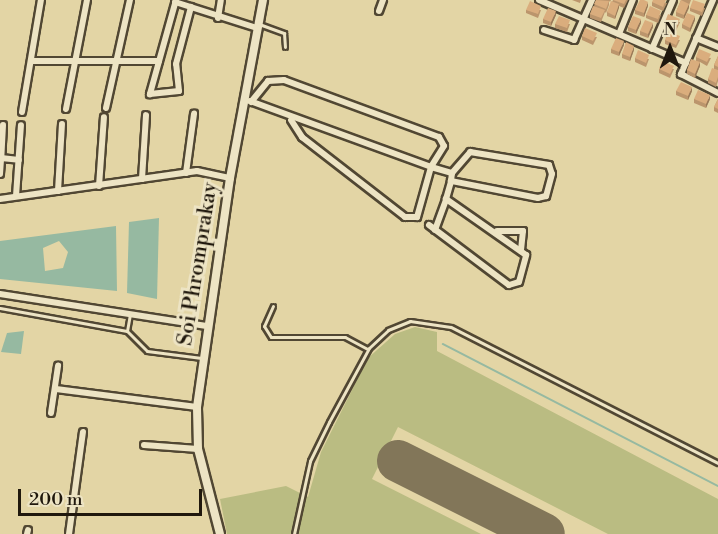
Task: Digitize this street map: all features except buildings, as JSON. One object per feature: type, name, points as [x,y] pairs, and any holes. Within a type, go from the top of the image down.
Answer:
[{"type":"street","points":[[22,112],[41,0]]},
{"type":"street","points":[[66,109],[87,0]]},
{"type":"street","points":[[106,108],[130,0]]},
{"type":"street","points":[[218,18],[220,0]]},
{"type":"street","name":"Soi Phromprakay","points":[[220,534],[198,449],[197,407],[202,358],[230,178],[247,101],[257,26],[263,0]]},
{"type":"street","points":[[379,11],[383,0]]},
{"type":"street","points":[[539,0],[550,2],[686,63]]},
{"type":"street","points":[[544,30],[572,41],[592,0]]},
{"type":"street","points":[[619,34],[633,0]]},
{"type":"street","points":[[652,48],[673,0]]},
{"type":"street","points":[[713,0],[682,77],[718,93]]},
{"type":"street","points":[[191,7],[176,64],[179,91],[150,94],[175,1],[191,7],[218,18],[257,26]]},
{"type":"street","points":[[696,38],[718,47]]},
{"type":"street","points":[[30,60],[159,61]]},
{"type":"street","points":[[291,120],[302,137],[408,219],[418,213],[431,167],[444,146],[439,137],[284,80],[268,81],[247,101],[291,120],[431,167],[452,173]]},
{"type":"street","points":[[186,173],[194,114]]},
{"type":"street","points":[[142,179],[146,115]]},
{"type":"street","points":[[99,186],[104,117]]},
{"type":"street","points":[[58,191],[62,124]]},
{"type":"street","points":[[0,174],[3,125]]},
{"type":"street","points":[[16,196],[21,125]]},
{"type":"street","points":[[435,230],[452,173],[470,152],[549,165],[552,174],[546,196],[538,198],[450,181]]},
{"type":"street","points":[[1,158],[19,160]]},
{"type":"street","points":[[0,199],[186,173],[230,178]]},
{"type":"street","points":[[446,199],[521,249]]},
{"type":"street","points":[[429,225],[510,285],[519,282],[525,262],[521,249],[524,231],[497,231]]},
{"type":"street","points":[[0,294],[130,312],[207,326]]},
{"type":"street","points":[[51,413],[58,366]]},
{"type":"street","points":[[56,389],[197,407]]},
{"type":"street","points":[[69,534],[83,432]]},
{"type":"street","points":[[144,445],[198,449]]},
{"type":"lane","points":[[257,26],[284,33],[285,47]]},
{"type":"lane","points":[[273,306],[264,326],[271,337],[345,337],[368,349]]},
{"type":"lane","points":[[0,308],[127,331],[147,351],[202,358]]},
{"type":"lane","points":[[127,331],[130,312]]},
{"type":"lane","points":[[294,534],[310,461],[368,349],[388,330],[410,321],[451,327],[718,463]]},
{"type":"shaded area","points":[[159,218],[157,299],[127,293],[129,222]]},
{"type":"shaded area","points":[[116,226],[117,291],[0,279],[0,241]],"holes":[[[59,241],[68,252],[63,268],[45,271],[43,248]]]},
{"type":"shaded area","points":[[415,327],[437,332],[437,351],[718,499],[718,534],[608,534],[398,427],[372,479],[481,534],[227,534],[220,499],[286,486],[308,497],[321,452],[368,358],[395,334]]},
{"type":"shaded area","points":[[24,331],[21,354],[1,352],[7,333]]},
{"type":"waterway","points":[[443,344],[718,486]]},
{"type":"runway","points":[[398,461],[544,534]]}]
